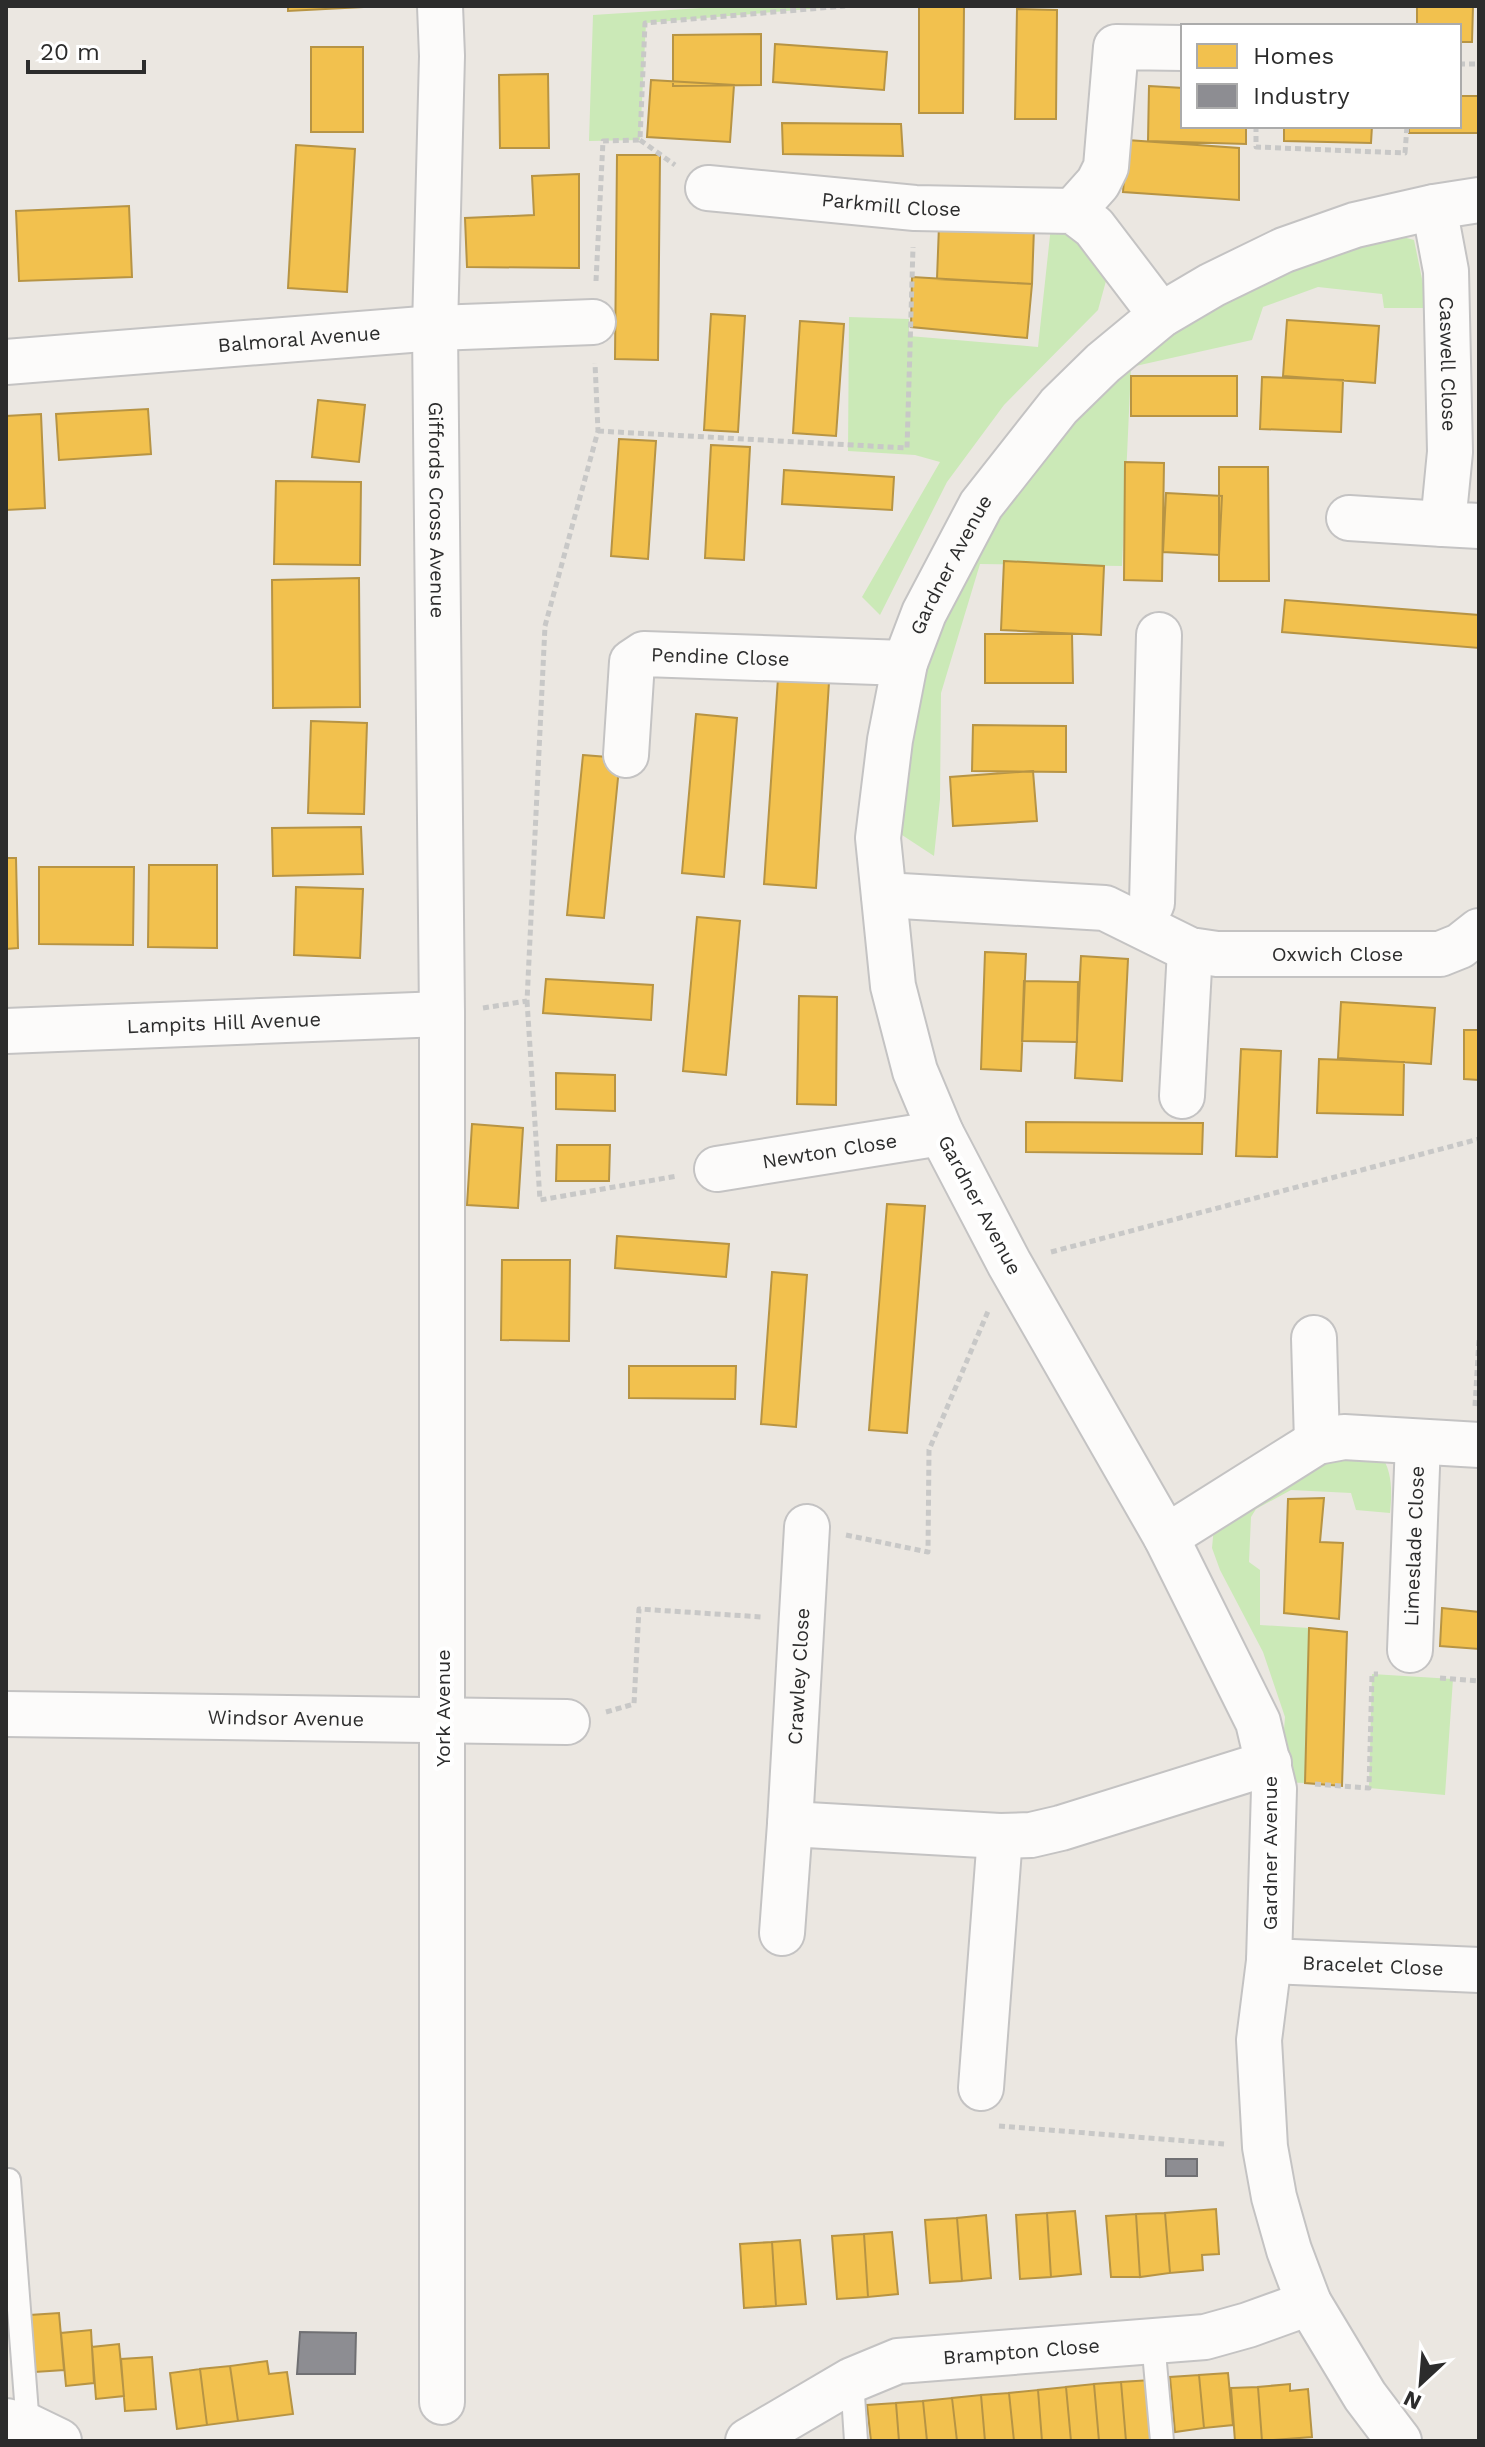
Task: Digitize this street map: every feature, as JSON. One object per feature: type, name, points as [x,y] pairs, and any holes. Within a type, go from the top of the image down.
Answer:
[{"type":"street","name":"Giffords Cross Avenue","points":[[440,6],[442,56],[435,328],[442,1014]]},
{"type":"street","points":[[1161,315],[1094,227],[1073,211],[1098,183],[1106,167],[1116,47],[1181,48]]},
{"type":"street","name":"Parkmill Close","points":[[708,188],[915,208],[1073,211]]},
{"type":"street","name":"Gardner Avenue","points":[[1399,2441],[1365,2396],[1309,2303],[1285,2237],[1265,2147],[1259,2040],[1269,1961],[1271,1772],[1258,1722],[1166,1537],[1009,1263],[941,1133],[915,1071],[897,1000],[878,838],[890,740],[905,663],[924,613],[981,505],[1059,406],[1103,363],[1161,315],[1212,285],[1284,250],[1355,225],[1479,200]]},
{"type":"street","name":"Caswell Close","points":[[1349,518],[1461,525],[1450,452],[1446,271],[1434,207]]},
{"type":"street","name":"Balmoral Avenue","points":[[6,362],[435,328],[593,322]]},
{"type":"street","points":[[1141,925],[1152,903],[1159,635]]},
{"type":"street","name":"Pendine Close","points":[[626,755],[632,662],[644,654],[905,663]]},
{"type":"street","name":"Oxwich Close","points":[[884,895],[1105,908],[1190,950],[1217,954],[1440,954],[1460,946],[1479,931]]},
{"type":"street","points":[[1182,1096],[1190,950]]},
{"type":"street","name":"Lampits Hill Avenue","points":[[6,1031],[442,1014]]},
{"type":"street","name":"York Avenue","points":[[442,1014],[442,2402]]},
{"type":"street","name":"Newton Close","points":[[717,1169],[941,1133]]},
{"type":"street","points":[[1314,1338],[1317,1442]]},
{"type":"street","name":"Limeslade Close","points":[[1166,1537],[1317,1442],[1344,1437],[1476,1445]]},
{"type":"street","name":"Limeslade Close","points":[[1407,1667],[1418,1442]]},
{"type":"street","name":"Crawley Close","points":[[782,1933],[807,1527]]},
{"type":"street","name":"Windsor Avenue","points":[[6,1714],[567,1722]]},
{"type":"street","points":[[790,1824],[1000,1836],[1031,1835],[1271,1772]]},
{"type":"street","points":[[981,2088],[1000,1836]]},
{"type":"street","name":"Bracelet Close","points":[[1269,1961],[1479,1970]]},
{"type":"street","name":"Brampton Close","points":[[748,2441],[852,2380],[898,2361],[1205,2337],[1309,2303]]},
{"type":"lane","points":[[6,2180],[9,2180],[31,2429]]},
{"type":"lane","points":[[1153,2341],[1162,2441]]},
{"type":"lane","points":[[852,2380],[856,2441]]},
{"type":"path","points":[[717,1169],[540,1200],[527,1001],[545,626],[598,431],[593,322],[603,141],[640,140],[645,23],[845,6]]},
{"type":"path","points":[[1256,128],[1256,147],[1405,153],[1407,128]]},
{"type":"path","points":[[598,431],[907,448],[915,208]]},
{"type":"path","points":[[442,1014],[527,1001]]},
{"type":"path","points":[[807,1527],[928,1552],[929,1450],[1009,1263],[1479,1139]]},
{"type":"path","points":[[1476,1445],[1479,1339]]},
{"type":"path","points":[[567,1722],[634,1704],[639,1609],[802,1619]]},
{"type":"path","points":[[1271,1772],[1369,1788],[1372,1674],[1407,1667],[1479,1681]]},
{"type":"path","points":[[981,2088],[979,2124],[1265,2147]]},
{"type":"green space","points":[[732,6],[845,6],[646,23],[640,140],[589,141],[593,15]]},
{"type":"green space","points":[[1052,217],[1090,249],[1106,281],[1098,310],[1004,405],[947,482],[880,615],[862,597],[940,462],[915,455],[848,451],[849,317],[909,319],[909,336],[1038,347]]},
{"type":"green space","points":[[1381,231],[1414,240],[1428,308],[1384,308],[1382,294],[1318,287],[1263,307],[1252,340],[1131,367],[1122,566],[980,564],[941,693],[940,799],[934,856],[902,835],[904,744],[946,600],[993,509],[1107,372],[1258,273]]},
{"type":"green space","points":[[1317,1442],[1380,1454],[1389,1475],[1390,1513],[1356,1510],[1351,1493],[1291,1490],[1256,1509],[1251,1517],[1249,1562],[1260,1570],[1260,1625],[1309,1628],[1305,1783],[1280,1782],[1285,1717],[1263,1652],[1220,1570],[1212,1548],[1214,1527]]},
{"type":"green space","points":[[1372,1674],[1453,1679],[1445,1795],[1369,1788]]},
{"type":"building: Homes","points":[[288,6],[363,6],[363,7],[288,11]]},
{"type":"building: Homes","points":[[919,6],[964,6],[963,113],[919,113]]},
{"type":"building: Homes","points":[[1417,6],[1473,6],[1472,42],[1461,42],[1461,24],[1417,24]]},
{"type":"building: Homes","points":[[1017,9],[1057,10],[1056,119],[1015,119]]},
{"type":"building: Homes","points":[[761,34],[761,85],[673,86],[673,35]]},
{"type":"building: Homes","points":[[775,44],[887,52],[884,90],[773,82]]},
{"type":"building: Homes","points":[[311,47],[363,47],[363,132],[311,132]]},
{"type":"building: Homes","points":[[548,74],[549,148],[500,148],[499,75]]},
{"type":"building: Homes","points":[[651,80],[734,85],[730,142],[647,137]]},
{"type":"building: Homes","points":[[1149,86],[1181,88],[1181,128],[1246,128],[1246,144],[1148,141]]},
{"type":"building: Homes","points":[[1461,96],[1479,96],[1479,133],[1409,133],[1409,128],[1461,128]]},
{"type":"building: Homes","points":[[782,123],[901,124],[903,156],[783,154]]},
{"type":"building: Homes","points":[[1284,128],[1372,128],[1371,143],[1284,141]]},
{"type":"building: Homes","points":[[1127,140],[1239,148],[1239,200],[1123,192]]},
{"type":"building: Homes","points":[[296,145],[355,149],[347,292],[288,288]]},
{"type":"building: Homes","points":[[617,155],[660,155],[658,360],[615,359]]},
{"type":"building: Homes","points":[[579,174],[579,268],[467,267],[465,218],[534,215],[532,176]]},
{"type":"building: Homes","points":[[129,206],[132,277],[19,281],[16,211]]},
{"type":"building: Homes","points":[[939,225],[1034,228],[1032,284],[937,279]]},
{"type":"building: Homes","points":[[912,277],[1032,284],[1027,338],[911,327]]},
{"type":"building: Homes","points":[[711,314],[745,316],[738,432],[704,430]]},
{"type":"building: Homes","points":[[1287,320],[1379,326],[1375,383],[1283,376]]},
{"type":"building: Homes","points":[[800,321],[844,324],[836,436],[793,433]]},
{"type":"building: Homes","points":[[1131,376],[1237,376],[1237,416],[1131,416]]},
{"type":"building: Homes","points":[[1262,377],[1343,380],[1341,432],[1260,429]]},
{"type":"building: Homes","points":[[318,400],[365,405],[359,462],[312,457]]},
{"type":"building: Homes","points":[[148,409],[151,454],[59,460],[56,414]]},
{"type":"building: Homes","points":[[41,414],[45,508],[6,510],[6,416]]},
{"type":"building: Homes","points":[[619,439],[656,441],[648,559],[611,556]]},
{"type":"building: Homes","points":[[711,445],[750,447],[744,560],[705,558]]},
{"type":"building: Homes","points":[[1125,462],[1164,463],[1162,581],[1124,580]]},
{"type":"building: Homes","points":[[1219,467],[1268,467],[1269,581],[1219,581]]},
{"type":"building: Homes","points":[[784,470],[894,477],[892,510],[782,504]]},
{"type":"building: Homes","points":[[276,481],[361,482],[360,565],[274,564]]},
{"type":"building: Homes","points":[[1166,493],[1222,496],[1219,555],[1163,552]]},
{"type":"building: Homes","points":[[1004,561],[1104,566],[1101,635],[1001,630]]},
{"type":"building: Homes","points":[[359,578],[360,707],[273,708],[272,580]]},
{"type":"building: Homes","points":[[1285,600],[1479,615],[1479,648],[1282,632]]},
{"type":"building: Homes","points":[[985,634],[1072,634],[1073,683],[985,683]]},
{"type":"building: Homes","points":[[778,678],[829,682],[816,888],[764,884]]},
{"type":"building: Homes","points":[[696,714],[737,718],[724,877],[682,873]]},
{"type":"building: Homes","points":[[311,721],[367,723],[364,814],[308,813]]},
{"type":"building: Homes","points":[[973,725],[1066,726],[1066,772],[972,771]]},
{"type":"building: Homes","points":[[583,755],[620,758],[604,918],[567,915]]},
{"type":"building: Homes","points":[[1033,771],[1037,821],[953,826],[950,777]]},
{"type":"building: Homes","points":[[361,827],[363,874],[273,876],[272,828]]},
{"type":"building: Homes","points":[[6,858],[16,858],[18,948],[6,949]]},
{"type":"building: Homes","points":[[149,865],[217,865],[217,948],[148,947]]},
{"type":"building: Homes","points":[[39,867],[134,867],[133,945],[39,944]]},
{"type":"building: Homes","points":[[296,887],[363,889],[360,958],[294,955]]},
{"type":"building: Homes","points":[[697,917],[740,921],[726,1075],[683,1071]]},
{"type":"building: Homes","points":[[985,952],[1026,954],[1021,1071],[981,1069]]},
{"type":"building: Homes","points":[[1081,956],[1128,959],[1122,1081],[1075,1078]]},
{"type":"building: Homes","points":[[546,979],[653,985],[651,1020],[543,1013]]},
{"type":"building: Homes","points":[[1024,981],[1078,982],[1077,1042],[1022,1041]]},
{"type":"building: Homes","points":[[799,996],[837,997],[836,1105],[797,1104]]},
{"type":"building: Homes","points":[[1341,1002],[1435,1008],[1431,1064],[1338,1058]]},
{"type":"building: Homes","points":[[1464,1030],[1479,1030],[1479,1080],[1464,1079]]},
{"type":"building: Homes","points":[[1241,1049],[1281,1051],[1277,1157],[1236,1156]]},
{"type":"building: Homes","points":[[1319,1059],[1404,1062],[1403,1115],[1317,1113]]},
{"type":"building: Homes","points":[[556,1073],[615,1075],[615,1111],[556,1109]]},
{"type":"building: Homes","points":[[1026,1122],[1203,1123],[1202,1154],[1026,1152]]},
{"type":"building: Homes","points":[[472,1124],[523,1128],[518,1208],[467,1205]]},
{"type":"building: Homes","points":[[557,1145],[610,1145],[609,1181],[556,1181]]},
{"type":"building: Homes","points":[[887,1204],[925,1206],[907,1433],[869,1430]]},
{"type":"building: Homes","points":[[617,1236],[729,1244],[726,1277],[615,1268]]},
{"type":"building: Homes","points":[[502,1260],[570,1260],[569,1341],[501,1340]]},
{"type":"building: Homes","points":[[772,1272],[807,1275],[796,1427],[761,1424]]},
{"type":"building: Homes","points":[[629,1366],[736,1366],[735,1399],[629,1398]]},
{"type":"building: Homes","points":[[1324,1498],[1320,1542],[1343,1543],[1339,1619],[1284,1613],[1288,1499]]},
{"type":"building: Homes","points":[[1442,1608],[1479,1612],[1479,1649],[1440,1646]]},
{"type":"building: Homes","points":[[1309,1628],[1347,1632],[1342,1786],[1305,1783]]},
{"type":"building: Homes","points":[[1216,2209],[1219,2254],[1202,2255],[1203,2270],[1170,2273],[1165,2213]]},
{"type":"building: Homes","points":[[1075,2211],[1081,2274],[1051,2277],[1047,2213]]},
{"type":"building: Homes","points":[[1047,2213],[1051,2277],[1020,2279],[1016,2215]]},
{"type":"building: Homes","points":[[1165,2213],[1170,2273],[1140,2277],[1136,2214]]},
{"type":"building: Homes","points":[[1136,2214],[1140,2277],[1111,2277],[1106,2216]]},
{"type":"building: Homes","points":[[986,2215],[991,2278],[962,2281],[957,2218]]},
{"type":"building: Homes","points":[[957,2218],[962,2281],[930,2283],[925,2220]]},
{"type":"building: Homes","points":[[892,2232],[898,2294],[868,2297],[864,2234]]},
{"type":"building: Homes","points":[[864,2234],[868,2297],[837,2299],[832,2236]]},
{"type":"building: Homes","points":[[800,2240],[806,2304],[776,2306],[772,2242]]},
{"type":"building: Homes","points":[[772,2242],[776,2306],[744,2308],[740,2244]]},
{"type":"building: Homes","points":[[59,2313],[64,2370],[35,2372],[30,2315]]},
{"type":"building: Homes","points":[[91,2330],[94,2383],[66,2386],[61,2333]]},
{"type":"building: Homes","points":[[119,2344],[124,2396],[96,2399],[92,2347]]},
{"type":"building: Homes","points":[[152,2357],[156,2409],[125,2411],[121,2359]]},
{"type":"building: Homes","points":[[267,2361],[269,2374],[287,2372],[293,2414],[238,2421],[230,2366]]},
{"type":"building: Homes","points":[[230,2366],[238,2421],[207,2425],[200,2369]]},
{"type":"building: Homes","points":[[200,2369],[207,2425],[177,2429],[170,2373]]},
{"type":"building: Homes","points":[[1228,2373],[1233,2425],[1204,2428],[1199,2375]]},
{"type":"building: Homes","points":[[1199,2375],[1204,2428],[1175,2432],[1170,2377]]},
{"type":"building: Homes","points":[[1151,2380],[1157,2441],[1126,2441],[1121,2382]]},
{"type":"building: Homes","points":[[1121,2382],[1126,2441],[1099,2441],[1094,2384]]},
{"type":"building: Homes","points":[[1094,2384],[1099,2441],[1071,2441],[1066,2387]]},
{"type":"building: Homes","points":[[1290,2384],[1290,2391],[1308,2389],[1312,2437],[1262,2441],[1258,2387]]},
{"type":"building: Homes","points":[[1066,2387],[1071,2441],[1042,2441],[1038,2390]]},
{"type":"building: Homes","points":[[1258,2387],[1262,2441],[1235,2441],[1231,2388]]},
{"type":"building: Homes","points":[[1038,2390],[1042,2441],[1014,2441],[1009,2393]]},
{"type":"building: Homes","points":[[1009,2393],[1014,2441],[985,2441],[981,2395]]},
{"type":"building: Homes","points":[[981,2395],[985,2441],[957,2441],[952,2398]]},
{"type":"building: Homes","points":[[952,2398],[957,2441],[927,2441],[923,2401]]},
{"type":"building: Homes","points":[[923,2401],[927,2441],[899,2441],[896,2403]]},
{"type":"building: Homes","points":[[896,2403],[899,2441],[871,2441],[867,2405]]},
{"type":"building: Industry","points":[[1166,2159],[1197,2159],[1197,2176],[1166,2176]]},
{"type":"building: Industry","points":[[300,2332],[356,2333],[355,2374],[297,2374]]}]
